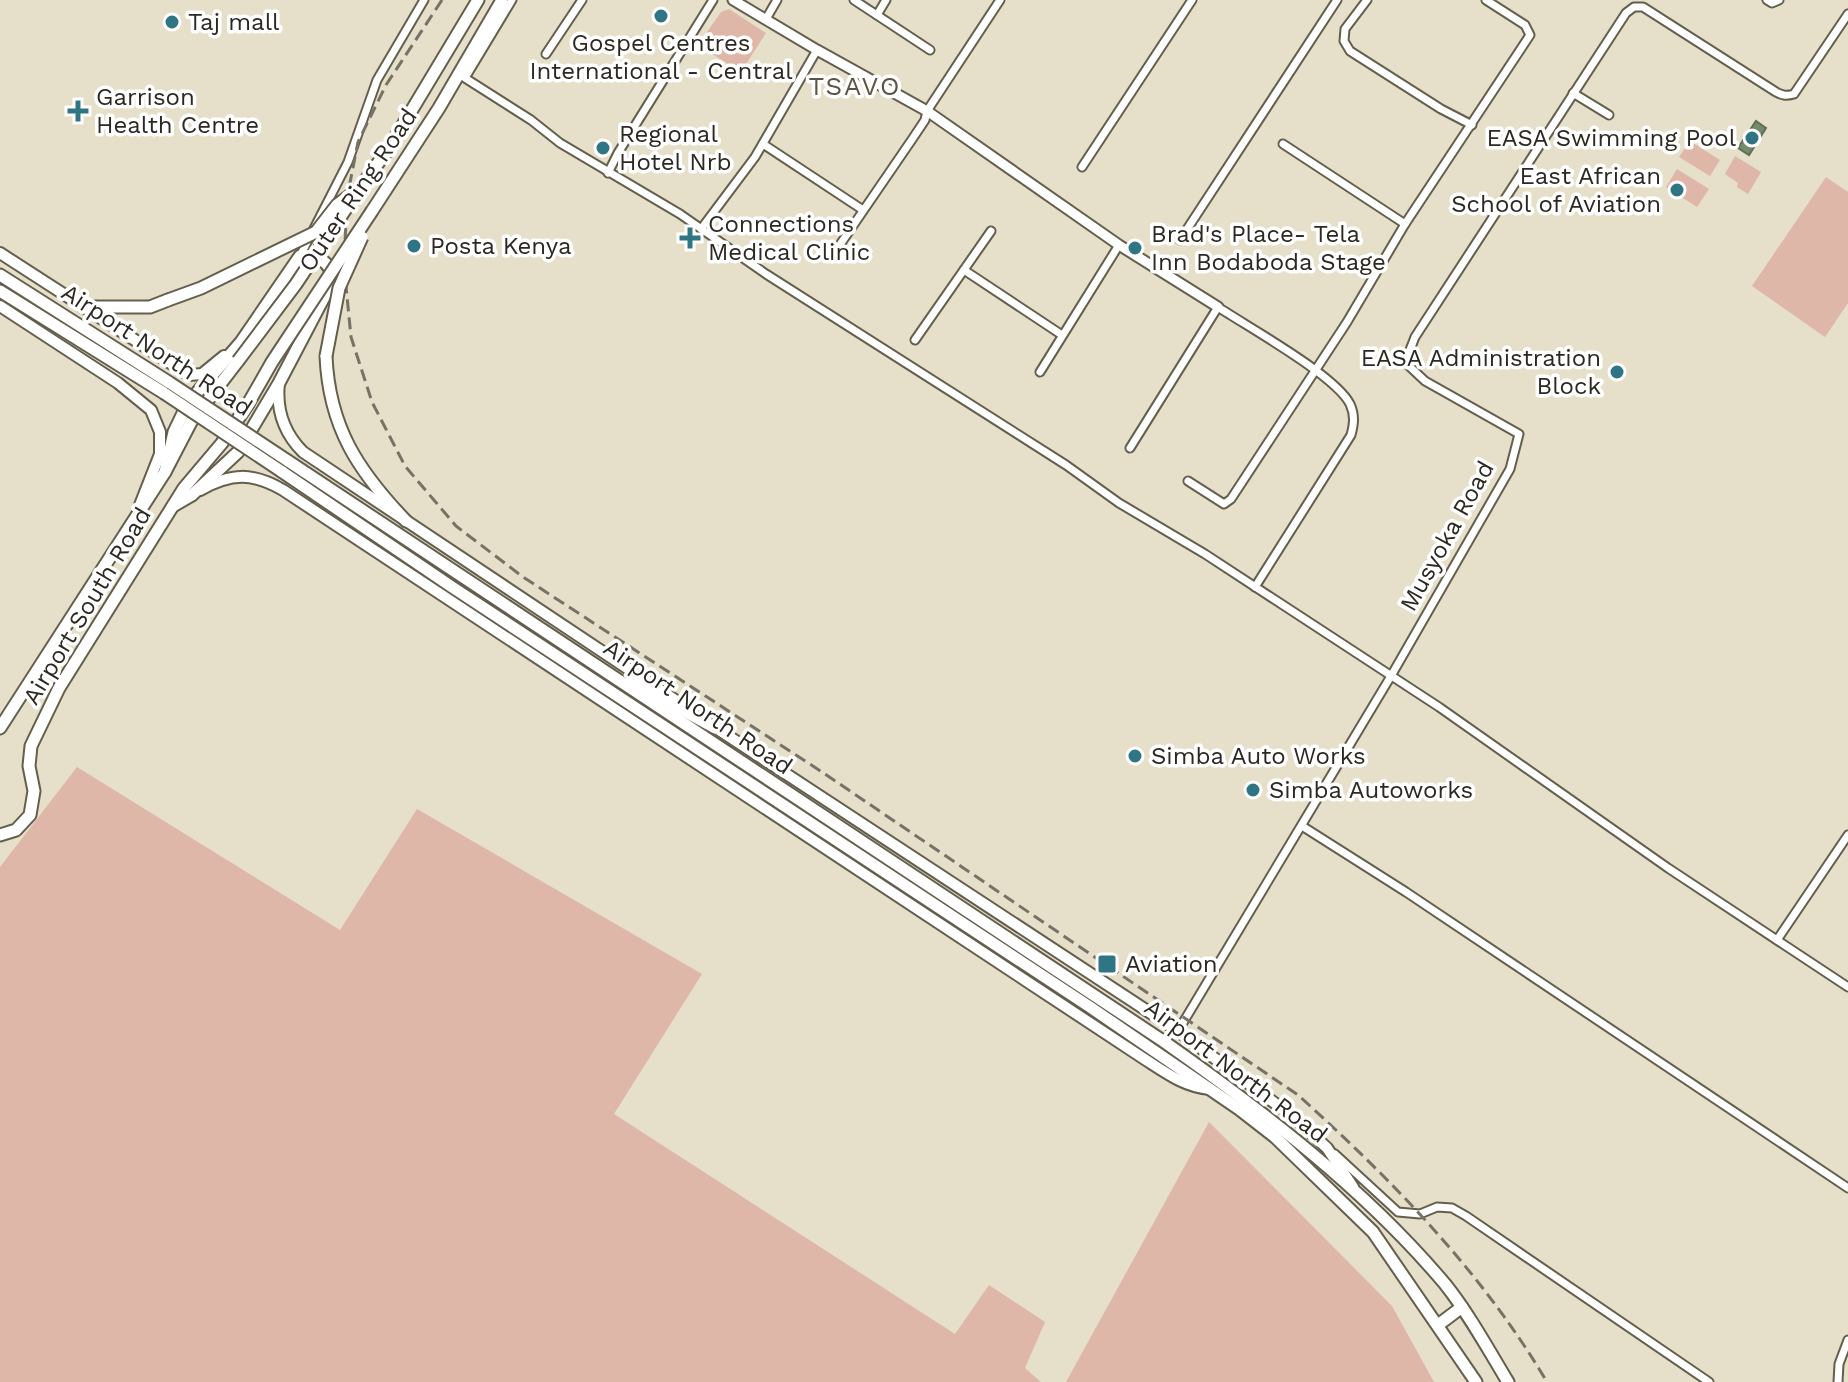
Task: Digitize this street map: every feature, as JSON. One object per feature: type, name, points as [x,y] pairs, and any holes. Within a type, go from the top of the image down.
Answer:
[{"type":"main road","name":"Outer Ring Road","points":[[220,384],[296,284],[389,148],[478,0]]},
{"type":"main road","name":"Outer Ring Road","points":[[248,404],[280,349],[439,108],[502,0]]},
{"type":"main road","points":[[83,307],[150,307],[201,288],[316,232],[337,205],[360,188]]},
{"type":"main road","points":[[372,211],[339,288],[326,356],[332,406],[344,439],[371,481],[406,521]]},
{"type":"main road","name":"Airport North Road","points":[[0,253],[189,375],[202,374],[241,342]]},
{"type":"main road","points":[[165,472],[181,415],[188,403],[241,342],[300,256],[309,255],[324,260],[333,280],[279,383],[238,452],[192,495],[173,506]]},
{"type":"main road","name":"Airport North Road","points":[[0,275],[170,383],[455,581],[1039,973],[1275,1137],[1356,1214],[1387,1250],[1476,1382]]},
{"type":"main road","name":"Airport North Road","points":[[0,291],[455,581],[604,671],[1163,1041],[1259,1110],[1358,1196],[1416,1253],[1462,1307],[1508,1382]]},
{"type":"main road","name":"Airport North Road","points":[[0,306],[118,383],[151,410],[160,432],[160,454],[139,511]]},
{"type":"main road","name":"Airport North Road","points":[[279,383],[281,415],[286,431],[295,444],[348,483],[715,728],[1178,1031],[1296,1119],[1327,1148],[1358,1196]]},
{"type":"main road","name":"Airport South Road","points":[[0,728],[165,472],[191,422],[220,384]]},
{"type":"main road","name":"Airport South Road","points":[[0,835],[16,830],[30,815],[34,791],[29,756],[38,730],[81,650],[173,506],[248,404]]},
{"type":"main road","name":"Airport North Road","points":[[192,495],[230,478],[248,476],[266,480],[857,866],[1167,1074],[1197,1088],[1211,1090]]},
{"type":"main road","points":[[604,671],[645,689],[715,728]]},
{"type":"main road","points":[[1438,1325],[1462,1307]]},
{"type":"street","points":[[300,256],[348,162],[377,80],[424,0]]},
{"type":"street","points":[[512,0],[465,78],[1391,676],[1848,987]]},
{"type":"street","points":[[546,54],[582,0]]},
{"type":"street","points":[[608,173],[713,0]]},
{"type":"street","points":[[733,0],[927,111],[1119,245],[1316,370],[1345,397],[1350,404],[1354,424],[1351,435],[1255,587]]},
{"type":"street","points":[[766,19],[777,0]]},
{"type":"street","points":[[854,0],[930,50]]},
{"type":"street","points":[[877,15],[886,0]]},
{"type":"street","points":[[837,249],[925,120],[927,111],[1000,0]]},
{"type":"street","points":[[1082,167],[1192,0]]},
{"type":"street","points":[[1180,240],[1337,0]]},
{"type":"street","points":[[1367,0],[1345,29],[1344,41],[1350,51],[1472,125]]},
{"type":"street","points":[[1188,481],[1221,503],[1227,503],[1316,370],[1405,224],[1530,35],[1525,25],[1486,0]]},
{"type":"street","points":[[1767,0],[1772,3],[1779,0]]},
{"type":"street","name":"Musyoka Road","points":[[1391,676],[1510,469],[1519,434],[1425,381],[1409,366],[1408,355],[1415,337],[1626,13],[1634,7],[1643,7],[1783,96],[1794,94],[1848,14]]},
{"type":"street","points":[[701,229],[763,144],[817,50]]},
{"type":"street","points":[[1573,93],[1609,115]]},
{"type":"street","points":[[763,144],[863,210]]},
{"type":"street","points":[[1283,144],[1405,224]]},
{"type":"street","points":[[915,340],[991,231]]},
{"type":"street","points":[[1040,372],[1119,245]]},
{"type":"street","points":[[964,270],[1062,335]]},
{"type":"street","points":[[1130,448],[1218,307]]},
{"type":"street","points":[[1178,1031],[1391,676]]},
{"type":"street","points":[[1302,826],[1406,892],[1848,1188]]},
{"type":"street","points":[[1777,940],[1848,835]]},
{"type":"street","points":[[1327,1148],[1398,1212],[1420,1214],[1437,1207],[1452,1208],[1709,1382]]},
{"type":"street","points":[[1838,1382],[1839,1364],[1848,1340]]},
{"type":"shaded area","points":[[729,9],[766,33],[741,72],[698,45],[721,12]]},
{"type":"shaded area","name":"EASA Swimming Pool","points":[[1756,121],[1766,128],[1749,155],[1738,148]]},
{"type":"shaded area","points":[[1690,141],[1720,160],[1710,176],[1679,157]]},
{"type":"shaded area","points":[[1735,156],[1761,172],[1748,194],[1725,174]]},
{"type":"shaded area","points":[[1677,169],[1709,189],[1697,207],[1666,187]]},
{"type":"shaded area","points":[[1826,177],[1848,192],[1848,303],[1825,337],[1752,286]]},
{"type":"shaded area","points":[[77,767],[340,930],[417,809],[702,974],[614,1114],[955,1334],[989,1285],[1045,1322],[1025,1368],[1041,1382],[0,1382],[0,867]]},
{"type":"shaded area","points":[[1209,1122],[1392,1306],[1434,1382],[1066,1382]]},
{"type":"railway","points":[[442,0],[386,85],[358,142],[347,198],[344,266],[351,337],[372,402],[405,466],[456,526],[523,577],[822,772],[1298,1095],[1367,1160],[1433,1229],[1494,1303],[1547,1382]]},
{"type":"place","name":"Gospel Centres International - Central","points":[[661,16]]},
{"type":"place","name":"Taj mall","points":[[172,22]]},
{"type":"place","name":"Garrison Health Centre","points":[[78,111]]},
{"type":"place","name":"EASA Swimming Pool","points":[[1752,138]]},
{"type":"place","name":"Regional Hotel Nrb","points":[[603,148]]},
{"type":"place","name":"East African School of Aviation","points":[[1677,190]]},
{"type":"place","name":"Connections Medical Clinic","points":[[690,238]]},
{"type":"place","name":"Posta Kenya","points":[[414,246]]},
{"type":"place","name":"Brad's Place- Tela Inn Bodaboda Stage","points":[[1135,248]]},
{"type":"place","name":"EASA Administration Block","points":[[1617,372]]},
{"type":"place","name":"Simba Auto Works","points":[[1135,756]]},
{"type":"place","name":"Simba Autoworks","points":[[1253,790]]},
{"type":"place","name":"Aviation","points":[[1107,964]]},
{"type":"district","name":"TSAVO","points":[[855,86]]}]
